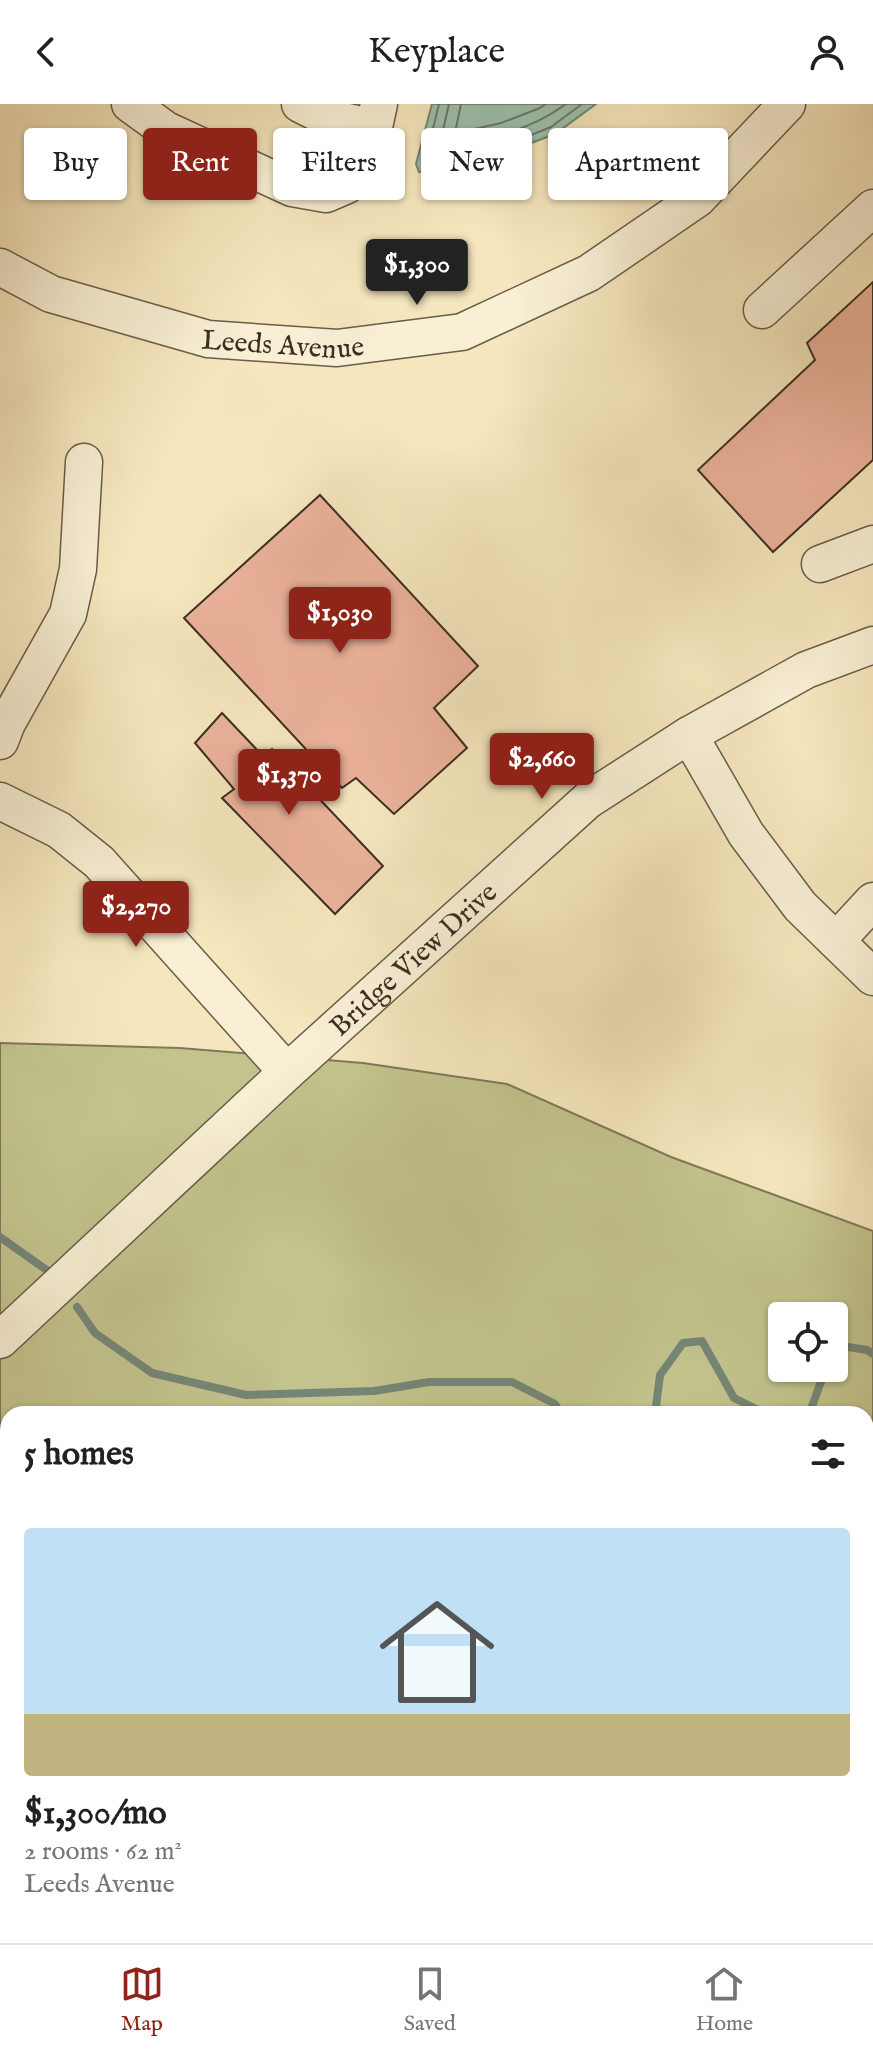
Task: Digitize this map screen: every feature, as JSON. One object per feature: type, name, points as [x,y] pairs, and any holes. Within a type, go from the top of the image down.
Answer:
[{"type":"street","points":[[130,104],[166,130],[292,188],[326,194],[347,185],[366,164],[377,116],[326,117],[300,104]]},
{"type":"street","name":"Leeds Avenue","points":[[0,267],[51,294],[208,339],[337,348],[462,332],[589,273],[697,199],[787,104]]},
{"type":"street","points":[[762,310],[873,208]]},
{"type":"street","points":[[0,741],[68,614],[78,569],[84,462]]},
{"type":"street","points":[[820,564],[873,544]]},
{"type":"street","name":"Bridge View Drive","points":[[0,1340],[287,1072],[588,800],[689,735],[806,670],[873,645]]},
{"type":"street","points":[[689,735],[746,834],[800,906],[873,977]]},
{"type":"street","points":[[0,801],[59,830],[99,862],[287,1072]]},
{"type":"street","points":[[836,941],[873,901]]},
{"type":"green space","points":[[0,1043],[180,1048],[363,1063],[507,1084],[671,1157],[873,1231],[873,1406],[0,1406]]},
{"type":"water","points":[[432,104],[596,104],[563,128],[548,128],[548,137],[532,143],[532,128],[426,128]]},
{"type":"water","points":[[421,145],[421,172],[416,164]]},
{"type":"building","points":[[873,282],[873,460],[773,552],[698,470],[815,360],[807,343]]},
{"type":"building","points":[[320,495],[478,666],[434,708],[467,748],[394,814],[356,778],[342,788],[184,618]]},
{"type":"building","points":[[222,713],[262,755],[272,749],[383,866],[335,914],[222,798],[234,789],[195,743]]},
{"type":"waterway","points":[[0,1237],[55,1276]]},
{"type":"waterway","points":[[77,1307],[95,1333],[152,1373],[246,1395],[374,1391],[429,1382],[512,1382],[556,1406]]},
{"type":"waterway","points":[[656,1406],[660,1375],[683,1343],[702,1341],[734,1398],[750,1406]]},
{"type":"waterway","points":[[848,1347],[873,1354]]},
{"type":"waterway","points":[[812,1406],[821,1382]]}]
